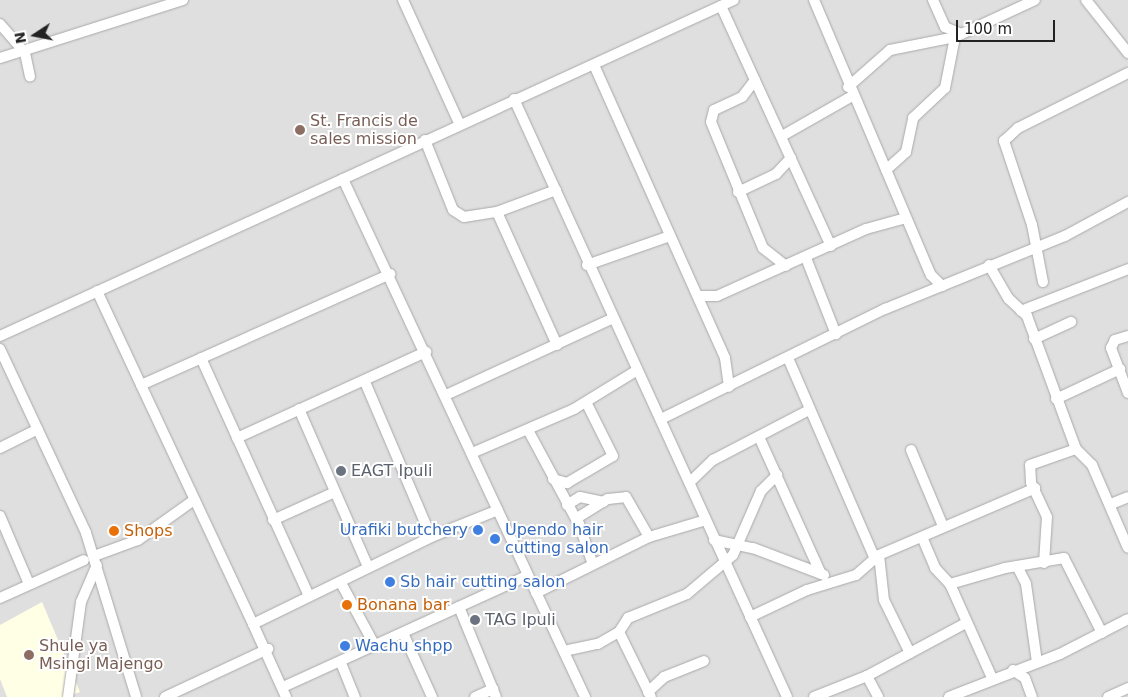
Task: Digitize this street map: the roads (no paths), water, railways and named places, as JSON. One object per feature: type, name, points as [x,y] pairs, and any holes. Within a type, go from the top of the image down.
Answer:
[{"type":"street","points":[[2,57],[22,49],[183,0]]},
{"type":"street","points":[[403,0],[460,125]]},
{"type":"street","points":[[0,336],[344,180],[514,99],[594,65],[734,0]]},
{"type":"street","points":[[814,0],[850,92],[931,275],[942,286]]},
{"type":"street","points":[[933,0],[946,26],[957,35]]},
{"type":"street","points":[[782,136],[850,92],[890,50],[957,35],[1035,0]]},
{"type":"street","points":[[1086,0],[1128,53]]},
{"type":"street","points":[[721,6],[831,246]]},
{"type":"street","points":[[0,24],[10,39],[22,49],[30,76]]},
{"type":"street","points":[[886,170],[906,152],[913,118],[945,88],[957,35]]},
{"type":"street","points":[[2,57],[10,39]]},
{"type":"street","points":[[594,65],[729,368],[729,387]]},
{"type":"street","points":[[1043,282],[1004,141],[1018,128],[1128,73]]},
{"type":"street","points":[[756,80],[742,97],[714,110],[711,122],[738,192],[769,256],[786,266]]},
{"type":"street","points":[[514,99],[556,190],[611,319],[661,419],[690,482],[723,562],[787,697]]},
{"type":"street","points":[[425,140],[453,210],[468,218],[497,212],[556,190]]},
{"type":"street","points":[[738,192],[776,174],[791,158]]},
{"type":"street","points":[[344,180],[390,274],[527,576],[585,697]]},
{"type":"street","points":[[661,419],[836,334],[942,286],[1085,228],[1128,202]]},
{"type":"street","points":[[497,212],[557,345]]},
{"type":"street","points":[[698,296],[714,297],[893,218],[906,218]]},
{"type":"street","points":[[587,265],[670,236]]},
{"type":"street","points":[[765,276],[769,256]]},
{"type":"street","points":[[806,258],[836,334]]},
{"type":"street","points":[[990,265],[1009,299],[1021,311],[1076,449],[1092,465],[1102,493],[1111,504],[1128,548]]},
{"type":"street","points":[[1021,311],[1128,269]]},
{"type":"street","points":[[141,384],[390,274]]},
{"type":"street","points":[[97,291],[253,624],[268,650],[285,692],[375,646],[527,576]]},
{"type":"street","points":[[705,311],[714,297]]},
{"type":"street","points":[[446,395],[611,319]]},
{"type":"street","points":[[1034,340],[1071,322]]},
{"type":"street","points":[[1128,336],[1111,346],[1128,393]]},
{"type":"street","points":[[0,349],[38,429],[91,561],[136,697]]},
{"type":"street","points":[[237,438],[299,409],[365,382],[426,352]]},
{"type":"street","points":[[201,358],[309,596]]},
{"type":"street","points":[[788,358],[809,410],[877,557],[884,600],[910,654]]},
{"type":"street","points":[[1056,399],[1120,369]]},
{"type":"street","points":[[472,453],[528,430],[586,402],[636,372]]},
{"type":"street","points":[[365,382],[430,537]]},
{"type":"street","points":[[553,479],[567,483],[613,456],[586,402]]},
{"type":"street","points":[[299,409],[368,567]]},
{"type":"street","points":[[690,482],[713,460],[760,439],[809,410]]},
{"type":"street","points":[[0,448],[38,429]]},
{"type":"street","points":[[528,430],[567,506],[577,521],[592,562]]},
{"type":"street","points":[[760,439],[821,574]]},
{"type":"street","points":[[1044,562],[1047,518],[1035,488],[1030,465],[1076,449]]},
{"type":"street","points":[[911,450],[943,526]]},
{"type":"street","points":[[564,651],[595,645],[619,632],[628,618],[687,594],[723,562],[736,547],[761,491],[777,475]]},
{"type":"street","points":[[750,617],[856,575],[877,557],[943,526],[1035,488]]},
{"type":"street","points":[[273,520],[335,492]]},
{"type":"street","points":[[567,506],[580,497],[603,502]]},
{"type":"street","points":[[577,521],[603,502],[626,497],[649,537]]},
{"type":"street","points":[[1111,504],[1128,497]]},
{"type":"street","points":[[0,598],[29,584],[91,561],[138,540],[194,500]]},
{"type":"street","points":[[253,624],[309,596],[341,583],[368,567],[430,537],[498,510]]},
{"type":"street","points":[[0,516],[2,528],[29,584]]},
{"type":"street","points":[[536,593],[592,562],[649,537],[706,520]]},
{"type":"street","points":[[922,537],[935,568],[950,584],[992,678]]},
{"type":"street","points":[[714,540],[736,547],[753,548],[821,574],[836,582]]},
{"type":"street","points":[[950,584],[1017,566],[1066,560],[1102,633]]},
{"type":"street","points":[[68,697],[81,602],[91,561]]},
{"type":"street","points":[[1017,566],[1026,584],[1037,662]]},
{"type":"street","points":[[341,583],[375,646]]},
{"type":"street","points":[[459,607],[495,693],[475,697]]},
{"type":"street","points":[[949,697],[992,678],[1037,662],[1102,633],[1128,618]]},
{"type":"street","points":[[814,697],[867,676],[966,623]]},
{"type":"street","points":[[619,632],[649,695],[664,677],[704,661]]},
{"type":"street","points":[[403,633],[432,697]]},
{"type":"street","points":[[165,697],[268,650]]},
{"type":"street","points":[[341,663],[355,697]]},
{"type":"street","points":[[1013,670],[1025,678],[1032,697]]},
{"type":"street","points":[[867,676],[878,697]]},
{"type":"street","points":[[1108,697],[1124,692]]},
{"type":"place","name":"St. Francis de sales mission","points":[[300,130]]},
{"type":"place","name":"EAGT Ipuli","points":[[341,471]]},
{"type":"place","name":"Urafiki butchery","points":[[478,530]]},
{"type":"place","name":"Shops","points":[[114,531]]},
{"type":"place","name":"Upendo hair cutting salon","points":[[495,539]]},
{"type":"place","name":"Sb hair cutting salon","points":[[390,582]]},
{"type":"place","name":"Bonana bar","points":[[347,605]]},
{"type":"place","name":"TAG Ipuli","points":[[475,620]]},
{"type":"place","name":"Wachu shpp","points":[[345,646]]},
{"type":"place","name":"Shule ya Msingi Majengo","points":[[29,655]]}]
